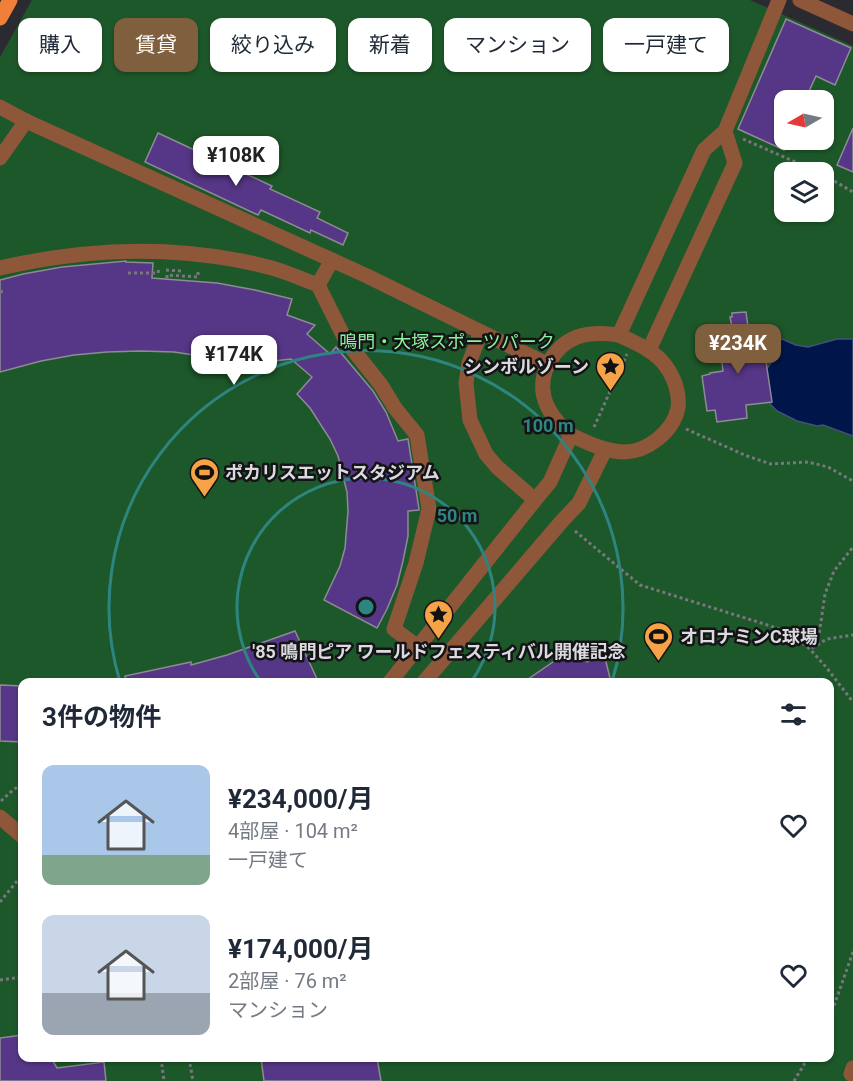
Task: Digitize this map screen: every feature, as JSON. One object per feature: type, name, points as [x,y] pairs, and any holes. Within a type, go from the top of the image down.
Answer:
[{"type":"main road","points":[[0,18],[10,0]]},
{"type":"street","points":[[626,338],[704,150],[725,131],[779,0]]},
{"type":"street","points":[[800,0],[853,24]]},
{"type":"street","points":[[0,107],[26,121],[367,276],[548,364]]},
{"type":"street","points":[[0,158],[26,121]]},
{"type":"street","points":[[649,350],[735,163],[725,131]]},
{"type":"street","points":[[0,268],[91,252],[160,251],[220,257],[251,263],[283,271],[318,285],[346,341],[381,385],[394,408],[417,435],[429,510],[416,563],[394,629],[418,647]]},
{"type":"street","points":[[318,285],[332,260]]},
{"type":"street","points":[[481,332],[469,363],[466,383],[470,420],[486,454],[497,467],[535,500]]},
{"type":"street","points":[[592,334],[626,338],[649,350],[664,363],[677,390],[678,408],[664,434],[641,448],[626,452],[605,450],[571,435],[560,426],[544,398],[543,383],[548,364],[564,344],[577,337],[592,334]]},
{"type":"street","points":[[393,678],[550,482],[571,435]]},
{"type":"street","points":[[427,678],[579,503],[605,450]]},
{"type":"street","points":[[0,817],[18,833]]},
{"type":"street","points":[[853,1068],[851,1074],[853,1075]]},
{"type":"path","points":[[725,131],[795,162]]},
{"type":"path","points":[[834,181],[853,192]]},
{"type":"path","points":[[165,270],[198,272],[198,277],[167,275],[166,278]]},
{"type":"path","points":[[128,273],[152,273]]},
{"type":"path","points":[[587,442],[626,338]]},
{"type":"path","points":[[672,422],[747,456],[771,464],[808,462],[828,467],[853,481]]},
{"type":"path","points":[[562,521],[640,585],[777,628],[795,637],[810,649],[853,702]]},
{"type":"path","points":[[810,649],[819,635],[825,594],[834,571],[853,547]]},
{"type":"path","points":[[810,649],[827,639],[853,635]]},
{"type":"path","points":[[0,802],[18,787]]},
{"type":"path","points":[[0,902],[18,880]]},
{"type":"path","points":[[834,1006],[853,952]]},
{"type":"path","points":[[0,980],[18,978]]},
{"type":"path","points":[[162,1062],[164,1081]]},
{"type":"path","points":[[190,1062],[193,1081]]},
{"type":"path","points":[[794,1081],[806,1062]]},
{"type":"green space","name":"鳴門・大塚スポーツパーク","points":[[32,0],[750,0],[853,46],[853,1081],[0,1081],[0,57],[18,25],[18,72],[102,72],[102,18],[22,18]]},
{"type":"shaded area","points":[[782,339],[808,347],[837,339],[853,339],[853,436],[823,425],[817,426],[797,421],[777,411],[771,405],[767,399],[766,370],[771,363],[769,352],[775,340]]},
{"type":"building","points":[[786,19],[851,48],[835,85],[816,76],[810,90],[774,90],[774,145],[738,129]]},
{"type":"building","points":[[853,128],[853,172],[837,165]]},
{"type":"building","points":[[158,133],[272,186],[270,189],[320,212],[317,218],[348,233],[343,245],[311,230],[310,233],[261,210],[258,215],[145,162]]},
{"type":"building","points":[[126,261],[153,263],[152,278],[217,283],[292,299],[287,315],[315,325],[307,334],[330,354],[336,347],[373,391],[386,412],[398,441],[408,439],[419,510],[408,511],[408,536],[397,585],[377,628],[324,600],[340,566],[345,548],[347,492],[338,456],[330,439],[310,408],[297,394],[312,377],[291,359],[274,361],[272,370],[240,362],[174,352],[107,352],[41,361],[0,372],[0,280],[62,267]]},
{"type":"building","points":[[746,312],[750,342],[763,341],[772,402],[746,405],[747,418],[717,422],[715,410],[707,411],[702,376],[723,371],[719,341],[730,340],[729,327],[732,327],[730,317],[732,313]]},
{"type":"building","points":[[295,631],[317,678],[125,678],[125,676],[191,662],[191,665]]},
{"type":"building","points":[[576,646],[587,662],[601,654],[606,662],[610,678],[530,678]]},
{"type":"building","points":[[0,685],[18,686],[18,742],[0,741]]},
{"type":"building","points":[[18,1036],[18,1062],[53,1062],[57,1068],[104,1062],[106,1081],[0,1081],[0,1038]]},
{"type":"building","points":[[262,1062],[378,1062],[381,1081],[264,1081]]},
{"type":"place","name":"シンボルゾーン","points":[[610,392]]},
{"type":"place","name":"ポカリスエットスタジアム","points":[[204,498]]},
{"type":"place","name":"'85 鳴門ピア ワールドフェスティバル開催記念","points":[[439,640]]},
{"type":"place","name":"オロナミンC球場","points":[[659,662]]}]
